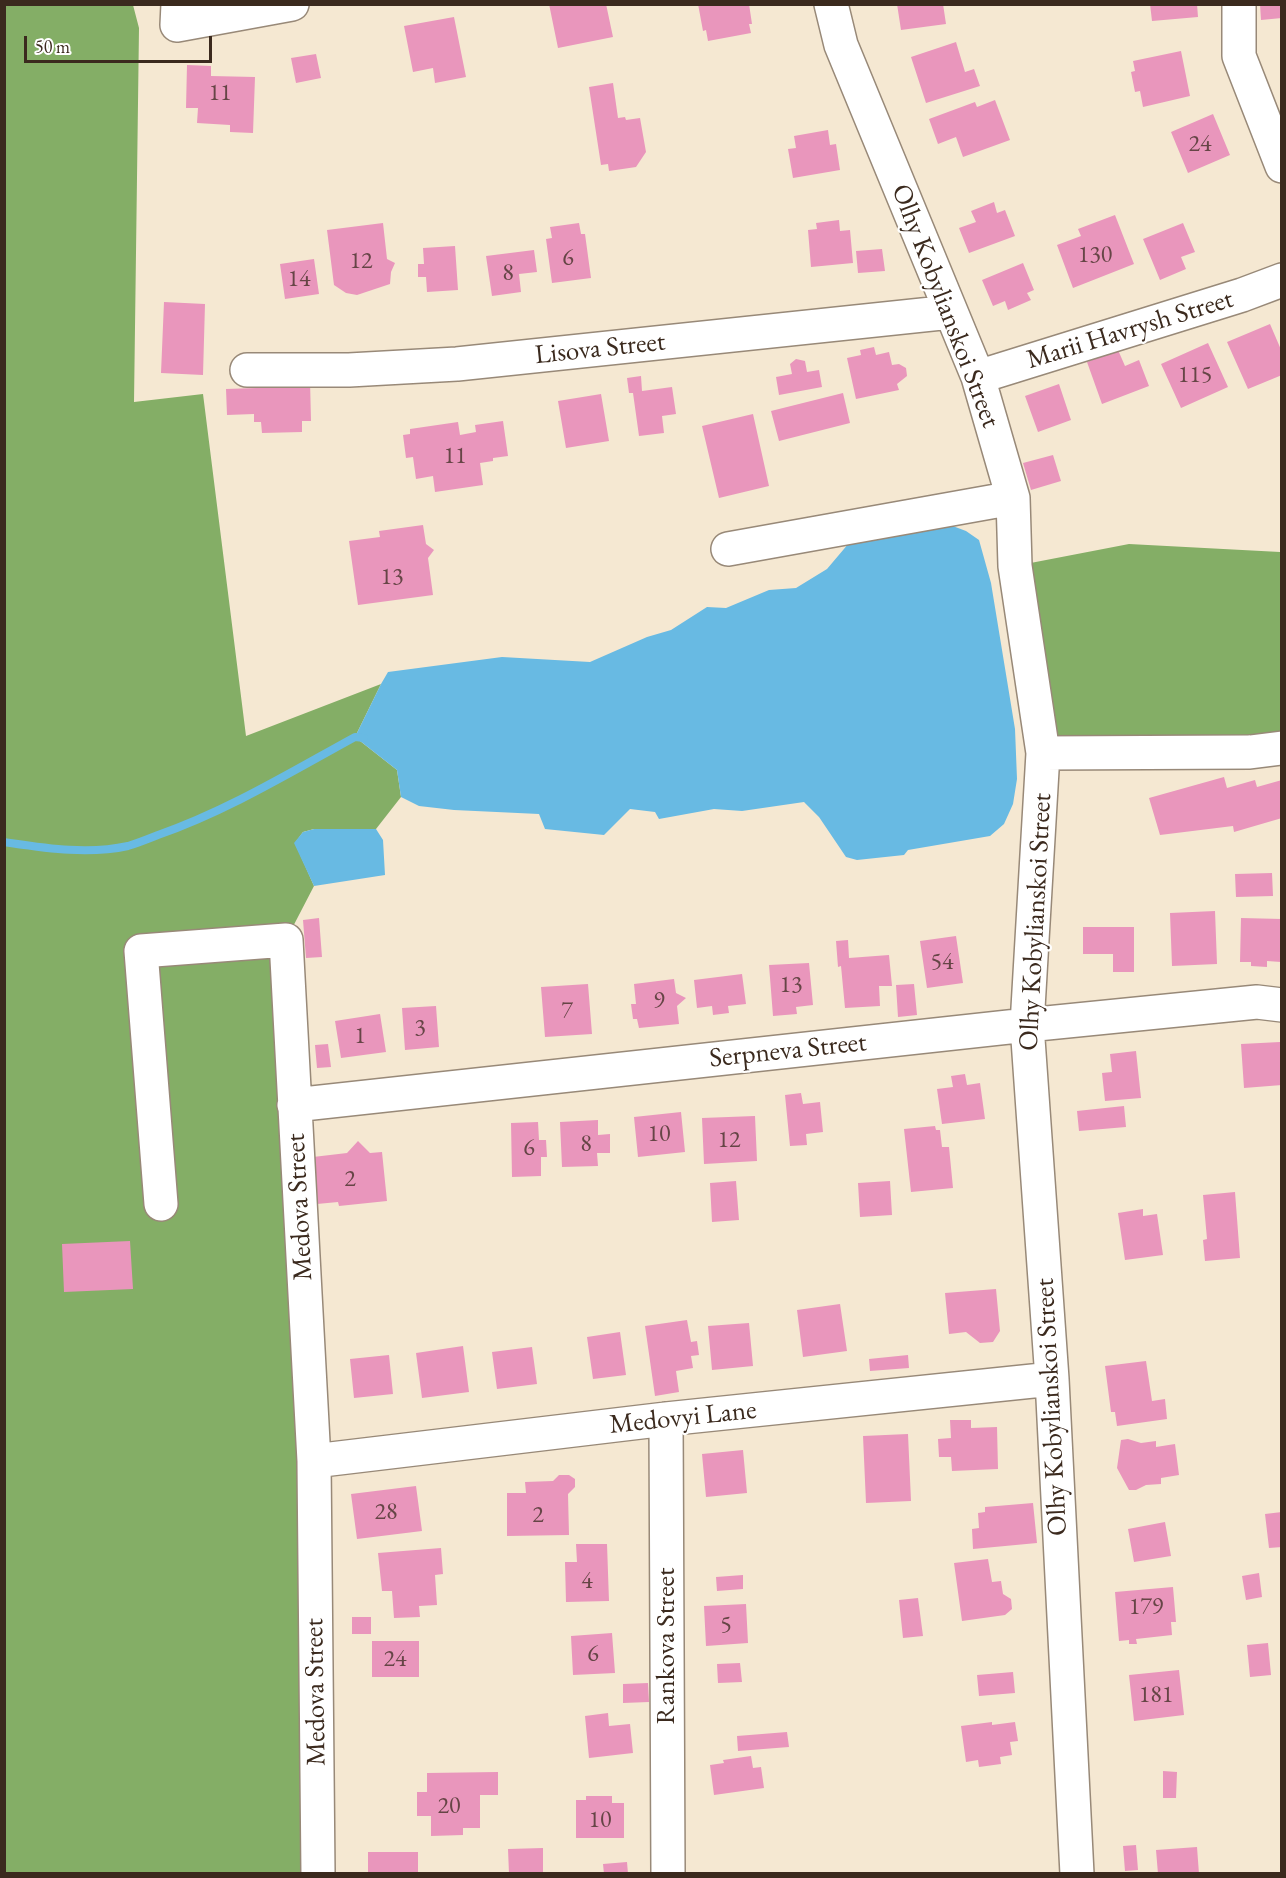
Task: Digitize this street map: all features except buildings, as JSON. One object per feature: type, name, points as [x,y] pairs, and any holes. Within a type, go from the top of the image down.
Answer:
[{"type":"street","points":[[177,15],[292,4]]},
{"type":"street","name":"Olhy Kobylianskoi Street","points":[[831,4],[841,45],[978,377],[1012,498],[1015,566],[1044,753],[1027,1025],[1052,1379],[1077,1874]]},
{"type":"street","points":[[1239,4],[1239,56],[1281,166]]},
{"type":"street","name":"Marii Havrysh Street","points":[[978,377],[1242,295],[1281,280]]},
{"type":"street","name":"Lisova Street","points":[[247,370],[349,370],[457,364],[951,312]]},
{"type":"street","points":[[728,549],[1012,498]]},
{"type":"street","points":[[1044,753],[1250,752],[1281,748]]},
{"type":"street","name":"Medova Street","points":[[161,1204],[141,951],[286,940],[314,1461],[318,1874]]},
{"type":"street","name":"Serpneva Street","points":[[294,1105],[1027,1025],[1257,1002],[1281,1005]]},
{"type":"street","name":"Medovyi Lane","points":[[314,1461],[666,1419],[1052,1379]]},
{"type":"street","name":"Rankova Street","points":[[666,1419],[668,1874]]},
{"type":"green space","points":[[5,5],[133,5],[139,28],[134,402],[203,394],[246,736],[381,684],[355,737],[397,770],[401,797],[376,829],[314,829],[303,832],[295,843],[314,886],[286,940],[318,1873],[5,1874]]},
{"type":"green space","points":[[1129,544],[1281,551],[1281,742],[1043,753],[1015,566]]},
{"type":"water","points":[[950,525],[966,531],[979,540],[991,583],[1015,729],[1017,779],[1013,804],[1004,824],[990,836],[908,850],[904,855],[857,860],[846,857],[819,817],[804,802],[742,811],[714,809],[659,819],[655,812],[630,809],[604,835],[545,829],[539,814],[419,806],[401,797],[397,770],[355,737],[388,672],[502,657],[590,662],[647,637],[671,630],[707,607],[726,608],[769,590],[796,588],[827,569],[849,543]]},
{"type":"water","points":[[314,829],[376,829],[383,840],[385,875],[314,886],[294,843],[303,832]]},
{"type":"waterway","points":[[4,842],[82,850],[128,846],[209,814],[355,737],[364,738]]}]
